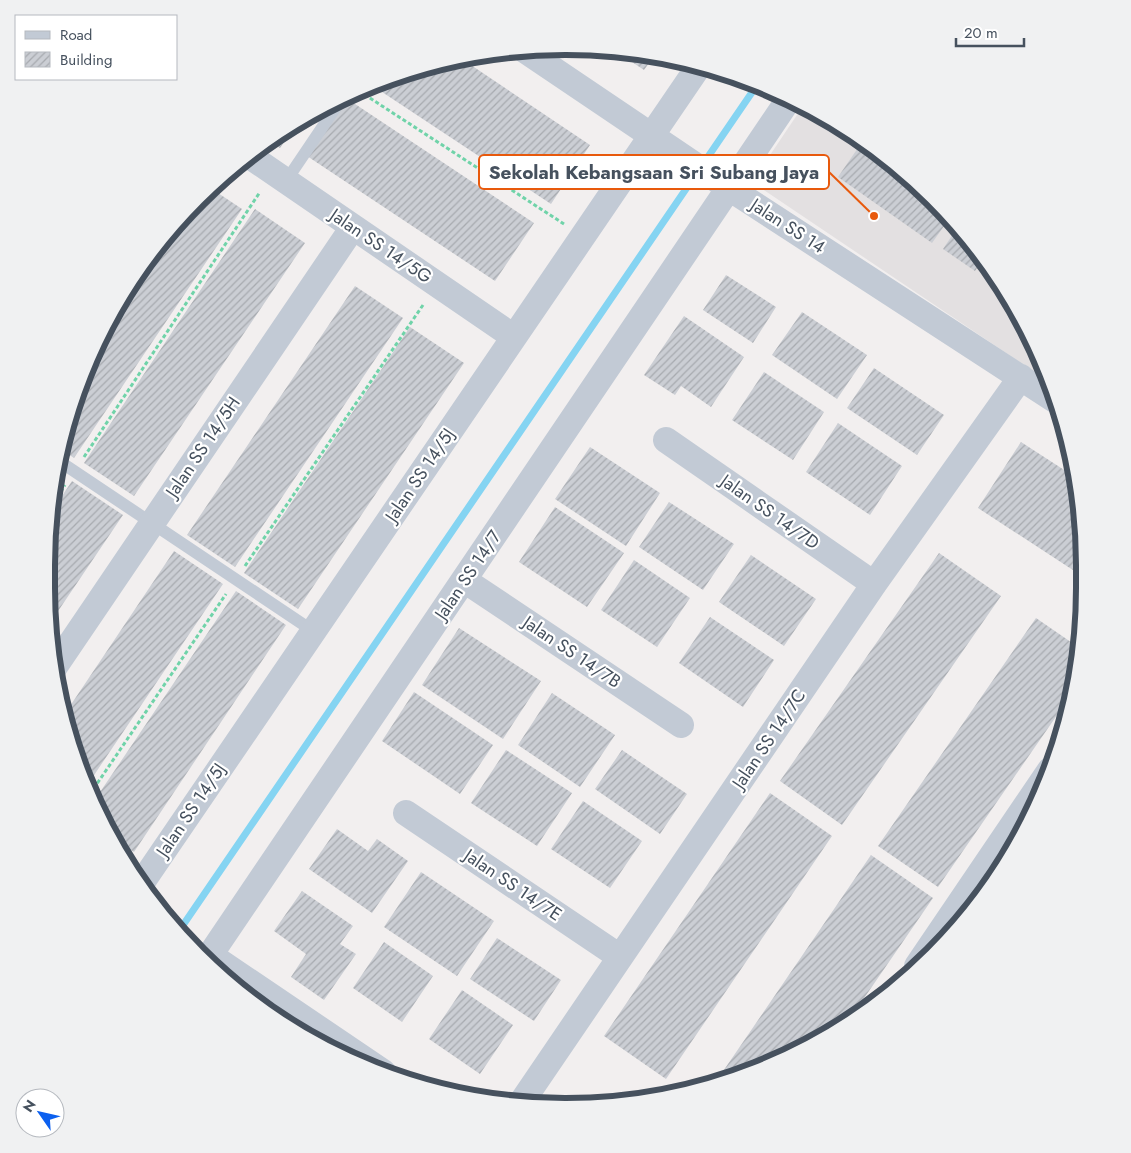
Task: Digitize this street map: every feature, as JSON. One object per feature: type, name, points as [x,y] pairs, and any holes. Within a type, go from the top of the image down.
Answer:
[{"type":"street","name":"Jalan SS 14","points":[[534,56],[710,175],[1046,394]]},
{"type":"street","name":"Jalan SS 14/5J","points":[[145,877],[695,71]]},
{"type":"street","name":"Jalan SS 14/7","points":[[211,954],[464,580],[710,175],[784,105]]},
{"type":"street","name":"Jalan SS 14/5G","points":[[255,160],[514,337]]},
{"type":"street","name":"Jalan SS 14/5H","points":[[60,659],[353,227]]},
{"type":"street","name":"Jalan SS 14/7C","points":[[526,1096],[874,584],[1022,377]]},
{"type":"street","name":"Jalan SS 14/7D","points":[[666,440],[874,584]]},
{"type":"street","name":"Jalan SS 14/7B","points":[[464,580],[681,725]]},
{"type":"street","points":[[937,937],[1028,803]]},
{"type":"street","name":"Jalan SS 14/7E","points":[[406,813],[620,958]]},
{"type":"street","points":[[232,974],[345,1048]]},
{"type":"lane","points":[[280,177],[330,113]]},
{"type":"lane","points":[[65,464],[313,631]]},
{"type":"path","points":[[366,96],[583,237]]},
{"type":"path","points":[[60,493],[280,177]]},
{"type":"path","points":[[95,786],[437,284]]},
{"type":"shaded area","points":[[799,112],[821,123],[849,141],[902,182],[949,229],[971,255],[1008,310],[1039,375],[752,182]]},
{"type":"building","points":[[627,59],[650,62],[644,70]]},
{"type":"building","points":[[470,64],[590,145],[551,204],[380,90],[433,72]]},
{"type":"building","points":[[352,102],[534,223],[495,281],[307,156],[339,109]]},
{"type":"building","points":[[287,138],[280,148],[276,145]]},
{"type":"building","points":[[858,147],[902,182],[945,225],[932,243],[838,177]]},
{"type":"building","points":[[218,193],[242,209],[74,458],[68,454],[82,401],[94,370],[123,310],[160,255],[182,229]]},
{"type":"building","points":[[255,209],[305,243],[134,496],[84,463]]},
{"type":"building","points":[[953,234],[979,266],[975,271],[943,249]]},
{"type":"building","points":[[726,275],[776,307],[753,343],[703,310]]},
{"type":"building","points":[[355,286],[403,318],[235,567],[187,535]]},
{"type":"building","points":[[802,312],[867,355],[837,399],[772,355]]},
{"type":"building","points":[[684,316],[744,357],[711,407],[681,386],[675,395],[644,375]]},
{"type":"building","points":[[410,327],[464,363],[298,609],[244,573]]},
{"type":"building","points":[[874,368],[944,415],[917,455],[847,408]]},
{"type":"building","points":[[764,372],[824,412],[793,460],[732,420]]},
{"type":"building","points":[[838,423],[902,466],[870,515],[806,472]]},
{"type":"building","points":[[1021,442],[1067,472],[1075,532],[1076,572],[978,508]]},
{"type":"building","points":[[590,447],[660,493],[626,546],[555,499]]},
{"type":"building","points":[[72,481],[123,515],[56,614],[55,566],[59,501]]},
{"type":"building","points":[[669,502],[734,544],[703,590],[639,547]]},
{"type":"building","points":[[555,507],[624,553],[587,607],[519,562]]},
{"type":"building","points":[[174,551],[223,584],[92,778],[82,752],[69,707]]},
{"type":"building","points":[[939,553],[1001,596],[842,825],[780,781]]},
{"type":"building","points":[[751,555],[816,599],[784,646],[719,602]]},
{"type":"building","points":[[634,560],[690,598],[657,647],[601,610]]},
{"type":"building","points":[[236,591],[286,625],[134,852],[123,843],[99,794]]},
{"type":"building","points":[[710,617],[774,660],[743,707],[679,663]]},
{"type":"building","points":[[1036,618],[1073,643],[1061,709],[938,887],[878,846]]},
{"type":"building","points":[[459,628],[541,681],[503,739],[422,685]]},
{"type":"building","points":[[414,692],[493,745],[460,794],[382,741]]},
{"type":"building","points":[[552,693],[615,735],[580,787],[518,745]]},
{"type":"building","points":[[506,750],[572,793],[537,846],[471,803]]},
{"type":"building","points":[[622,750],[687,794],[660,834],[595,789]]},
{"type":"building","points":[[770,793],[832,836],[666,1079],[604,1036]]},
{"type":"building","points":[[583,801],[642,841],[610,888],[551,849]]},
{"type":"building","points":[[337,829],[368,851],[377,839],[408,861],[372,913],[309,869]]},
{"type":"building","points":[[871,855],[933,898],[860,1004],[821,1030],[761,1059],[721,1074]]},
{"type":"building","points":[[421,872],[494,921],[457,976],[384,927]]},
{"type":"building","points":[[302,891],[353,926],[340,944],[356,954],[324,1000],[291,977],[306,954],[274,931]]},
{"type":"building","points":[[497,938],[561,980],[534,1021],[470,979]]},
{"type":"building","points":[[384,942],[433,976],[402,1022],[353,988]]},
{"type":"building","points":[[462,990],[513,1025],[480,1074],[429,1039]]},
{"type":"waterway","points":[[183,925],[753,91]]},
{"type":"place","name":"Sekolah Kebangsaan Sri Subang Jaya","points":[[874,216]]}]
